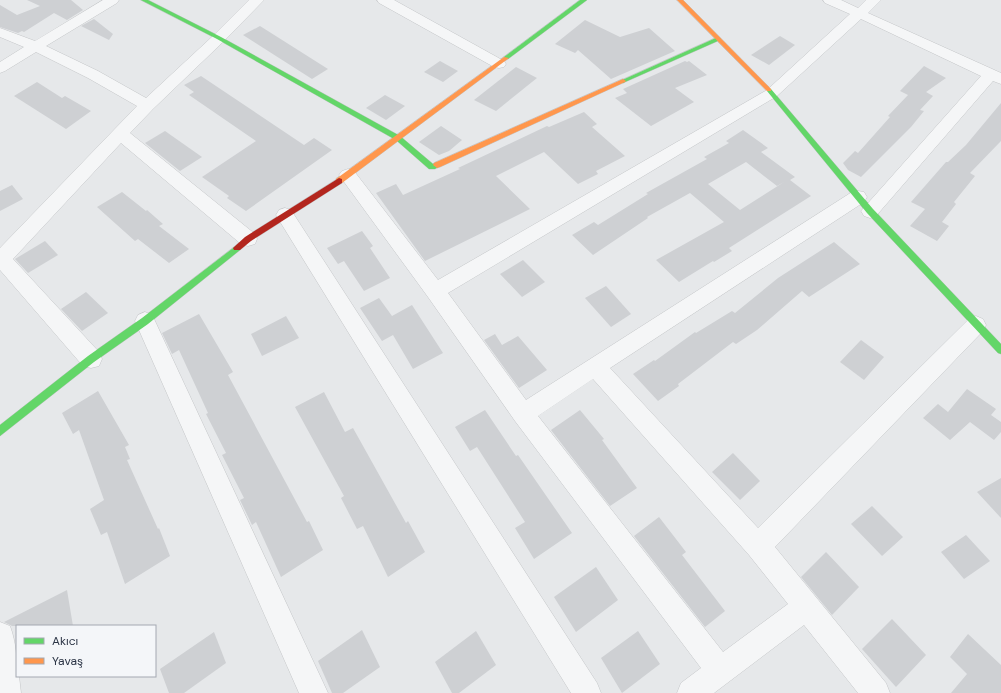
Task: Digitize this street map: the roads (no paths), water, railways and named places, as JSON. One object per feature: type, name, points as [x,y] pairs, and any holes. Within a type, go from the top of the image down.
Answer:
[{"type":"street","points":[[0,68],[112,0]]},
{"type":"street","points":[[144,0],[219,38],[398,138],[432,167],[718,39]]},
{"type":"street","points":[[91,359],[1,258],[121,134],[147,105],[219,38],[257,0]]},
{"type":"street","points":[[384,0],[499,64]]},
{"type":"street","points":[[680,0],[772,93],[864,204],[1001,350]]},
{"type":"street","points":[[524,414],[596,366],[864,204],[996,77],[830,0]]},
{"type":"street","points":[[435,291],[772,93],[874,0]]},
{"type":"street","points":[[0,431],[91,359],[145,321],[248,239],[348,175],[499,64],[581,1]]},
{"type":"street","points":[[0,32],[36,46],[102,79],[147,105]]},
{"type":"street","points":[[121,134],[248,239]]},
{"type":"street","points":[[348,175],[435,291],[524,414],[720,671]]},
{"type":"street","points":[[284,215],[587,693]]},
{"type":"street","points":[[145,321],[314,693]]},
{"type":"street","points":[[758,546],[976,324]]},
{"type":"street","points":[[596,366],[758,546],[876,693]]},
{"type":"street","points":[[691,693],[806,607]]},
{"type":"street","points":[[0,636],[7,693]]}]
